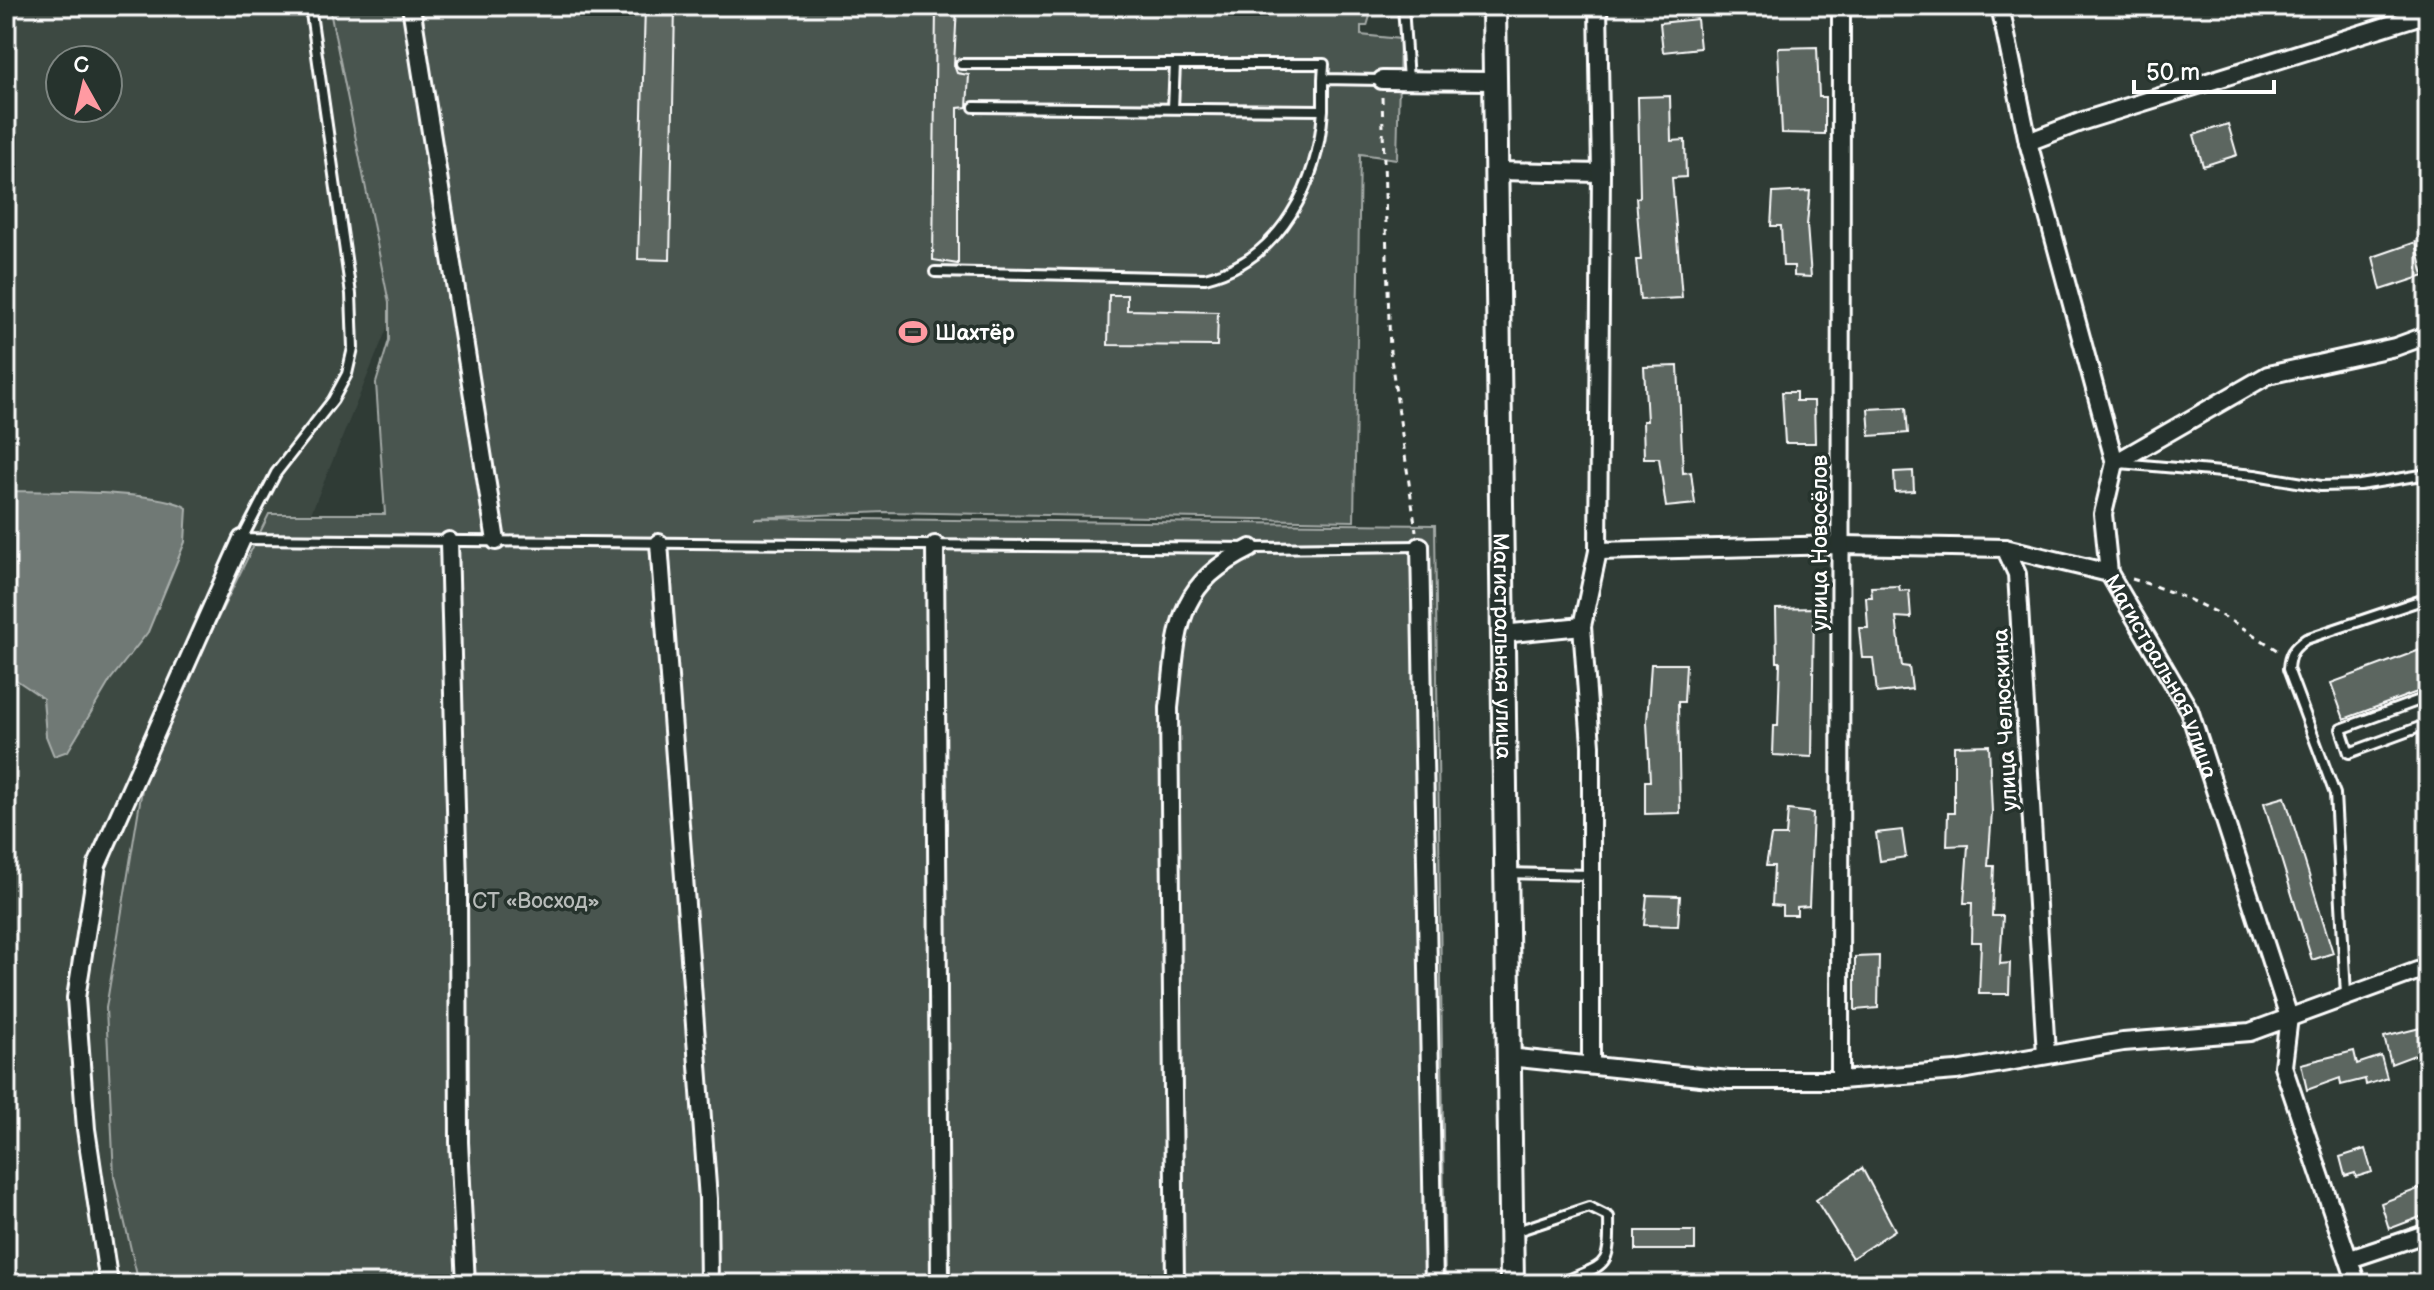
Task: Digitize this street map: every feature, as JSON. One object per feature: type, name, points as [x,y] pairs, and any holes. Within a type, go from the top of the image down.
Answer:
[{"type":"main road","name":"Магистральная улица","points":[[1494,6],[1512,1284]]},
{"type":"street","points":[[411,6],[496,541]]},
{"type":"street","points":[[1591,1063],[1591,745],[1582,626],[1598,551],[1601,173],[1598,6]]},
{"type":"street","name":"улица Новосёлов","points":[[1840,1080],[1841,6]]},
{"type":"street","name":"Магистральная улица","points":[[2000,6],[2028,142],[2115,463],[2103,514],[2109,573],[2189,710],[2289,1017]]},
{"type":"street","points":[[2028,142],[2083,121],[2428,13]]},
{"type":"street","points":[[1382,80],[1495,81]]},
{"type":"street","points":[[1496,171],[1601,173]]},
{"type":"street","points":[[2115,463],[2268,375],[2395,347],[2428,335]]},
{"type":"street","points":[[109,1284],[86,1129],[76,998],[97,865],[242,539]]},
{"type":"street","points":[[449,541],[458,884],[459,1142],[466,1284]]},
{"type":"street","points":[[659,543],[708,1199],[709,1284]]},
{"type":"street","points":[[935,545],[940,1284]]},
{"type":"street","points":[[1598,551],[1842,545],[2005,548],[2109,573]]},
{"type":"street","points":[[1420,546],[1434,1284]]},
{"type":"street","points":[[1175,1284],[1169,708],[1176,646],[1188,601],[1212,570],[1251,548]]},
{"type":"street","name":"улица Челюскина","points":[[2005,548],[2017,574],[2046,1054]]},
{"type":"street","points":[[1502,634],[1582,626]]},
{"type":"street","points":[[1508,1057],[1591,1063],[1637,1072],[1729,1080],[1840,1080],[1956,1071],[2123,1042],[2250,1032],[2428,967]]},
{"type":"street","points":[[2289,1017],[2283,1066],[2357,1284]]},
{"type":"street","points":[[2350,1259],[2428,1233]]},
{"type":"lane","points":[[310,6],[351,294],[353,348],[347,374],[333,400],[276,473],[242,539],[1251,548],[1420,546]]},
{"type":"lane","points":[[1403,6],[1408,80]]},
{"type":"lane","points":[[935,272],[1205,278],[1230,272],[1275,235],[1309,185],[1319,156],[1324,64],[961,64]]},
{"type":"lane","points":[[1173,108],[1175,64]]},
{"type":"lane","points":[[1323,79],[1382,80]]},
{"type":"lane","points":[[974,107],[1323,110]]},
{"type":"lane","points":[[2115,463],[2255,475],[2321,486],[2360,485],[2428,474]]},
{"type":"lane","points":[[2346,995],[2335,794],[2288,669],[2289,658],[2294,647],[2306,639],[2428,598]]},
{"type":"lane","points":[[2428,697],[2341,729],[2349,753],[2428,724]]},
{"type":"lane","points":[[1505,873],[1590,875]]},
{"type":"lane","points":[[1511,1232],[1589,1207],[1609,1217],[1609,1254],[1605,1262],[1559,1284]]},
{"type":"path","points":[[1382,80],[1390,352],[1408,492],[1420,546]]},
{"type":"path","points":[[2109,573],[2189,598],[2230,618],[2289,658]]},
{"type":"shaded area","points":[[6,6],[354,6],[400,297],[147,912],[207,1284],[6,1284]]},
{"type":"shaded area","points":[[6,491],[128,495],[174,502],[187,508],[185,542],[148,632],[111,679],[68,751],[54,756],[46,736],[43,698],[6,673]]},
{"type":"green space","name":"СТ «Восход»","points":[[329,6],[1373,6],[1367,26],[1361,26],[1361,35],[1400,39],[1397,159],[1360,154],[1354,521],[884,512],[754,518],[1435,525],[1445,1284],[139,1284],[114,1176],[106,1008],[146,765],[269,514],[385,514],[376,383],[389,340],[389,303]]},
{"type":"building","points":[[645,6],[675,6],[670,260],[638,259]]},
{"type":"building","points":[[936,6],[957,6],[954,65],[957,73],[969,75],[967,107],[958,108],[958,264],[933,260]]},
{"type":"building","points":[[1697,19],[1700,48],[1663,52],[1660,23]]},
{"type":"building","points":[[1817,47],[1819,97],[1825,97],[1825,134],[1782,133],[1778,48]]},
{"type":"building","points":[[1670,96],[1671,141],[1685,140],[1686,177],[1672,178],[1682,298],[1640,300],[1636,260],[1641,260],[1636,198],[1640,197],[1638,97]]},
{"type":"building","points":[[2228,124],[2237,155],[2203,166],[2194,135]]},
{"type":"building","points":[[1810,191],[1807,225],[1811,277],[1794,276],[1794,266],[1783,266],[1781,226],[1771,226],[1773,193]]},
{"type":"building","points":[[2416,242],[2424,276],[2381,290],[2373,257]]},
{"type":"building","points":[[1109,295],[1127,295],[1127,310],[1218,312],[1217,346],[1108,345]]},
{"type":"building","points":[[1678,366],[1683,473],[1691,472],[1695,504],[1666,507],[1659,458],[1644,458],[1643,421],[1647,421],[1644,367]]},
{"type":"building","points":[[1782,392],[1796,392],[1796,401],[1814,401],[1815,443],[1785,443]]},
{"type":"building","points":[[1906,407],[1908,433],[1870,436],[1868,409]]},
{"type":"building","points":[[1913,471],[1914,491],[1895,492],[1894,472]]},
{"type":"building","points":[[1899,586],[1900,591],[1909,590],[1911,618],[1896,617],[1902,666],[1909,667],[1912,689],[1877,693],[1873,658],[1862,658],[1859,628],[1868,628],[1866,597],[1872,597],[1871,587]]},
{"type":"building","points":[[1814,608],[1812,757],[1773,755],[1774,726],[1778,726],[1780,662],[1777,662],[1776,609]]},
{"type":"building","points":[[2428,647],[2428,688],[2344,719],[2331,683]]},
{"type":"building","points":[[1651,664],[1686,664],[1684,702],[1678,702],[1680,813],[1645,814],[1645,781],[1650,781],[1647,722]]},
{"type":"building","points":[[1989,745],[1992,812],[1988,866],[1994,866],[1992,916],[2003,916],[2000,964],[2010,963],[2009,994],[1979,994],[1981,942],[1971,942],[1972,903],[1964,903],[1968,845],[1947,846],[1948,813],[1954,813],[1954,746]]},
{"type":"building","points":[[2285,797],[2333,953],[2312,960],[2264,803]]},
{"type":"building","points":[[1788,810],[1813,813],[1809,906],[1797,907],[1797,915],[1782,915],[1782,906],[1772,905],[1774,866],[1766,866],[1771,836],[1786,836]]},
{"type":"building","points":[[1902,830],[1906,857],[1880,861],[1876,833]]},
{"type":"building","points":[[1647,895],[1680,896],[1678,926],[1644,925]]},
{"type":"building","points":[[1879,956],[1878,1008],[1855,1010],[1855,957]]},
{"type":"building","points":[[2428,1026],[2428,1050],[2391,1064],[2384,1037]]},
{"type":"building","points":[[2354,1051],[2357,1064],[2381,1056],[2387,1078],[2366,1085],[2365,1079],[2341,1085],[2340,1078],[2307,1090],[2301,1064]]},
{"type":"building","points":[[2365,1149],[2372,1172],[2356,1177],[2355,1173],[2345,1176],[2340,1157]]},
{"type":"building","points":[[1862,1168],[1895,1230],[1852,1258],[1816,1200]]},
{"type":"building","points":[[2423,1187],[2428,1214],[2389,1229],[2381,1203]]},
{"type":"building","points":[[1636,1231],[1695,1231],[1695,1250],[1636,1250]]},
{"type":"place","name":"Шахтёр","points":[[913,332]]}]
